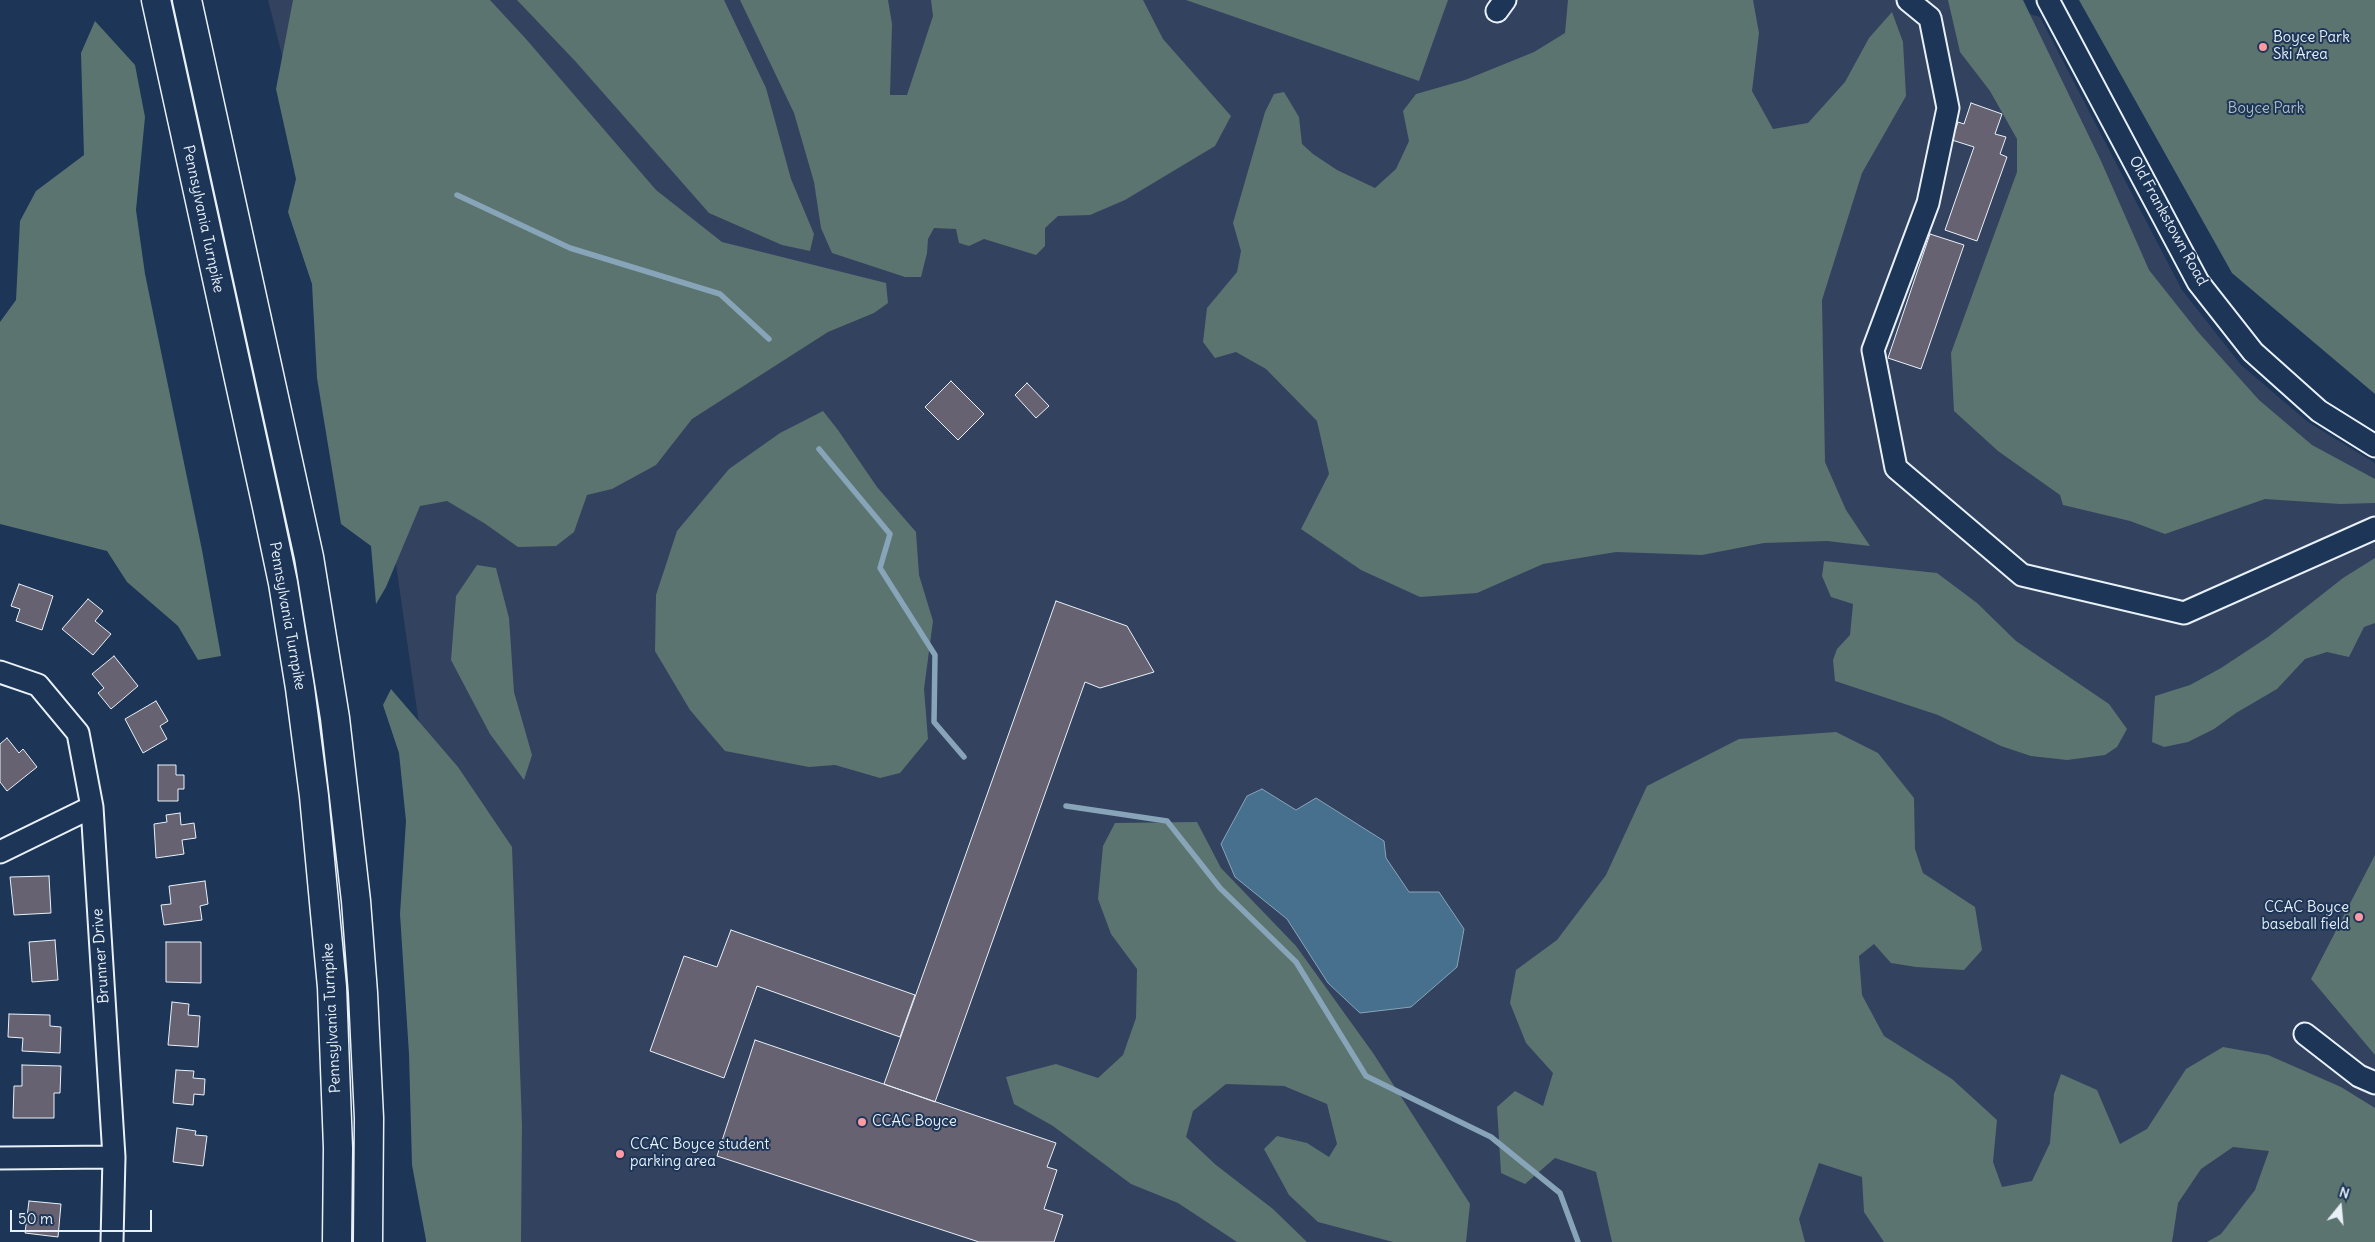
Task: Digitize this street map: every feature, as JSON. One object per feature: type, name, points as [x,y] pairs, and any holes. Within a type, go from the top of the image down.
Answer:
[{"type":"highway","name":"Pennsylvania Turnpike","points":[[156,0],[267,506],[283,584],[300,688],[314,796],[332,987],[338,1148],[337,1242]]},
{"type":"highway","name":"Pennsylvania Turnpike","points":[[187,0],[309,557],[336,718],[356,901],[363,993],[369,1118],[368,1242]]},
{"type":"street","points":[[1908,0],[1930,18],[1948,108],[1928,204],[1873,350],[1896,468],[2022,575],[2184,613],[2375,528]]},
{"type":"street","name":"Old Frankstown Road","points":[[2048,0],[2198,282],[2253,352],[2319,411],[2375,446]]},
{"type":"street","name":"Brunner Drive","points":[[0,672],[38,685],[78,733],[92,807],[114,1157],[112,1242]]},
{"type":"street","points":[[0,852],[92,807]]},
{"type":"street","points":[[2305,1034],[2359,1076],[2375,1084]]},
{"type":"street","points":[[0,1158],[114,1157]]},
{"type":"shaded area","points":[[268,0],[1983,0],[2040,17],[2182,290],[2241,365],[2308,422],[2375,463],[2375,1242],[441,1242],[436,842],[390,523],[329,241]]},
{"type":"shaded area","points":[[1262,789],[1296,810],[1316,798],[1384,841],[1386,858],[1409,892],[1439,892],[1464,929],[1457,967],[1411,1007],[1360,1013],[1328,983],[1287,919],[1235,877],[1221,844],[1247,796]]},
{"type":"green space","points":[[293,0],[490,0],[656,190],[722,242],[886,283],[888,303],[874,313],[828,332],[692,419],[656,465],[612,489],[587,495],[574,532],[556,546],[518,547],[484,523],[447,501],[420,506],[386,587],[376,604],[371,546],[341,524],[317,378],[312,284],[288,212],[296,179],[276,89]]},
{"type":"green space","points":[[517,0],[724,0],[766,88],[791,179],[814,234],[810,251],[782,245],[709,213],[576,62]]},
{"type":"green space","points":[[740,0],[888,0],[892,24],[890,95],[907,95],[933,16],[931,0],[1143,0],[1163,39],[1231,116],[1215,146],[1125,200],[1090,215],[1058,216],[1045,228],[1045,246],[1036,255],[984,239],[969,246],[959,243],[956,229],[934,228],[928,239],[927,253],[921,277],[905,277],[832,253],[821,228],[814,182],[794,113]]},
{"type":"green space","points":[[1186,0],[1448,0],[1419,81]]},
{"type":"green space","points":[[1568,0],[1753,0],[1759,33],[1752,91],[1773,129],[1808,123],[1845,82],[1869,38],[1892,12],[1903,42],[1906,96],[1862,173],[1822,300],[1825,462],[1846,510],[1870,546],[1827,541],[1764,543],[1702,555],[1616,552],[1543,564],[1477,593],[1420,597],[1361,570],[1301,529],[1329,474],[1317,421],[1266,369],[1236,352],[1215,358],[1203,342],[1207,308],[1237,272],[1241,251],[1233,223],[1265,112],[1274,94],[1284,92],[1299,117],[1302,144],[1337,170],[1375,188],[1396,169],[1409,141],[1403,111],[1416,94],[1465,80],[1534,52],[1565,33]]},
{"type":"green space","points":[[1948,0],[2023,0],[2101,161],[2149,270],[2199,333],[2259,400],[2312,445],[2375,479],[2375,503],[2340,504],[2265,499],[2165,534],[2130,521],[2063,505],[2060,495],[1998,451],[1954,411],[1951,353],[2017,172],[2017,139],[1990,91],[1960,52]]},
{"type":"green space","name":"Boyce Park","points":[[2079,0],[2375,0],[2375,394],[2232,273]]},
{"type":"green space","points":[[95,21],[135,65],[145,117],[136,210],[145,274],[202,550],[221,656],[198,660],[178,626],[127,582],[107,551],[0,524],[0,322],[16,300],[20,221],[36,191],[84,155],[81,53]]},
{"type":"green space","points":[[823,411],[877,487],[916,532],[919,575],[933,621],[924,689],[928,739],[900,773],[880,778],[835,765],[809,767],[725,751],[690,710],[655,651],[656,595],[677,531],[729,469],[780,433]]},
{"type":"green space","points":[[2375,558],[2375,623],[2364,627],[2349,657],[2327,652],[2305,659],[2277,689],[2236,713],[2214,729],[2188,742],[2164,747],[2152,742],[2155,696],[2190,685],[2221,668],[2268,637],[2343,578]]},
{"type":"green space","points":[[1824,561],[1937,573],[1977,603],[2016,641],[2109,704],[2127,729],[2117,747],[2105,755],[2067,760],[2031,756],[2001,746],[1938,715],[1835,681],[1833,660],[1837,649],[1850,635],[1853,604],[1831,597],[1822,576]]},
{"type":"green space","points":[[477,565],[496,568],[509,618],[514,692],[532,755],[524,780],[490,734],[451,660],[456,596]]},
{"type":"green space","points":[[391,689],[458,767],[512,847],[522,1125],[521,1242],[426,1242],[412,1165],[409,1054],[400,914],[406,821],[399,753],[383,705]]},
{"type":"green space","points":[[1836,732],[1878,753],[1914,798],[1915,849],[1923,873],[1975,907],[1982,950],[1964,970],[1916,967],[1891,963],[1874,944],[1859,956],[1862,995],[1884,1036],[1952,1079],[1997,1120],[1993,1162],[2002,1187],[2032,1181],[2050,1143],[2054,1094],[2061,1074],[2097,1090],[2120,1144],[2147,1129],[2186,1069],[2223,1047],[2268,1055],[2341,1087],[2375,1108],[2375,1242],[2207,1242],[2221,1234],[2255,1190],[2269,1151],[2233,1147],[2201,1169],[2178,1203],[2172,1242],[1884,1242],[1864,1212],[1862,1177],[1819,1163],[1799,1219],[1805,1242],[1612,1242],[1596,1172],[1555,1158],[1525,1184],[1501,1173],[1497,1107],[1515,1091],[1543,1106],[1553,1073],[1526,1043],[1510,1003],[1516,970],[1557,940],[1606,875],[1647,786],[1739,739]]},
{"type":"green space","points":[[1197,822],[1221,868],[1296,946],[1373,1053],[1470,1204],[1466,1242],[1393,1242],[1318,1222],[1289,1195],[1264,1149],[1277,1136],[1307,1143],[1329,1157],[1337,1144],[1327,1104],[1284,1086],[1226,1084],[1193,1111],[1186,1137],[1216,1165],[1273,1209],[1307,1242],[1237,1242],[1178,1203],[1131,1184],[1053,1126],[1014,1104],[1006,1077],[1056,1064],[1098,1078],[1123,1055],[1136,1018],[1137,969],[1111,934],[1098,899],[1103,846],[1115,823]]},
{"type":"green space","name":"CCAC Boyce baseball field","points":[[2375,855],[2375,1055],[2311,979]]},
{"type":"building","points":[[1971,103],[2002,114],[1995,134],[2006,137],[2000,154],[2007,157],[1977,241],[1945,230],[1974,147],[1952,140],[1958,122],[1964,124]]},
{"type":"building","points":[[1930,234],[1964,245],[1921,369],[1888,358]]},
{"type":"building","points":[[951,381],[984,414],[958,440],[925,407]]},
{"type":"building","points":[[1027,383],[1049,406],[1036,418],[1015,395]]},
{"type":"building","points":[[19,584],[53,596],[42,630],[16,621],[20,609],[11,606]]},
{"type":"building","points":[[88,599],[103,611],[95,621],[111,634],[93,655],[62,629]]},
{"type":"building","name":"CCAC Boyce","points":[[1056,601],[1127,626],[1154,672],[1100,688],[1085,682],[935,1102],[884,1084]]},
{"type":"building","points":[[114,656],[138,686],[111,709],[98,693],[104,688],[92,674]]},
{"type":"building","points":[[156,701],[168,721],[160,726],[167,739],[143,753],[125,719]]},
{"type":"building","points":[[7,738],[19,753],[23,749],[37,767],[7,791],[0,782],[0,744]]},
{"type":"building","points":[[158,765],[176,765],[176,775],[184,775],[184,789],[178,789],[178,801],[158,801]]},
{"type":"building","points":[[180,813],[181,825],[194,823],[196,838],[182,840],[184,854],[156,858],[154,824],[167,822],[166,815]]},
{"type":"building","points":[[49,876],[51,913],[14,915],[10,877]]},
{"type":"building","points":[[205,881],[208,904],[200,906],[202,920],[164,925],[161,905],[171,904],[169,886]]},
{"type":"building","points":[[731,930],[915,995],[900,1037],[757,986],[724,1078],[650,1051],[684,956],[717,967]]},
{"type":"building","points":[[55,940],[58,980],[32,982],[29,942]]},
{"type":"building","points":[[166,942],[201,942],[201,983],[166,982]]},
{"type":"building","points":[[172,1002],[189,1004],[188,1015],[200,1016],[198,1047],[168,1045]]},
{"type":"building","points":[[9,1014],[50,1015],[50,1026],[61,1027],[60,1053],[22,1051],[23,1038],[8,1037]]},
{"type":"building","name":"CCAC Boyce","points":[[755,1040],[1056,1143],[1047,1167],[1057,1170],[1044,1209],[1063,1215],[1054,1242],[979,1242],[717,1156]]},
{"type":"building","points":[[22,1065],[61,1066],[60,1093],[54,1093],[54,1118],[13,1118],[14,1086],[22,1086]]},
{"type":"building","points":[[176,1070],[194,1071],[193,1078],[205,1079],[204,1095],[194,1094],[193,1105],[173,1103]]},
{"type":"building","points":[[177,1128],[196,1131],[195,1135],[207,1136],[203,1166],[173,1162]]},
{"type":"building","points":[[29,1201],[61,1204],[58,1237],[25,1233]]},
{"type":"waterway","points":[[457,195],[570,248],[720,294],[769,339]]},
{"type":"waterway","points":[[819,449],[890,534],[880,568],[935,655],[934,722],[964,757]]},
{"type":"waterway","points":[[1066,806],[1167,821],[1220,888],[1296,962],[1366,1076],[1491,1137],[1560,1193],[1578,1242]]},
{"type":"place","name":"Boyce Park Ski Area","points":[[2263,47]]},
{"type":"place","name":"CCAC Boyce baseball field","points":[[2359,917]]},
{"type":"place","name":"CCAC Boyce","points":[[862,1122]]},
{"type":"place","name":"CCAC Boyce student parking area","points":[[620,1154]]}]
